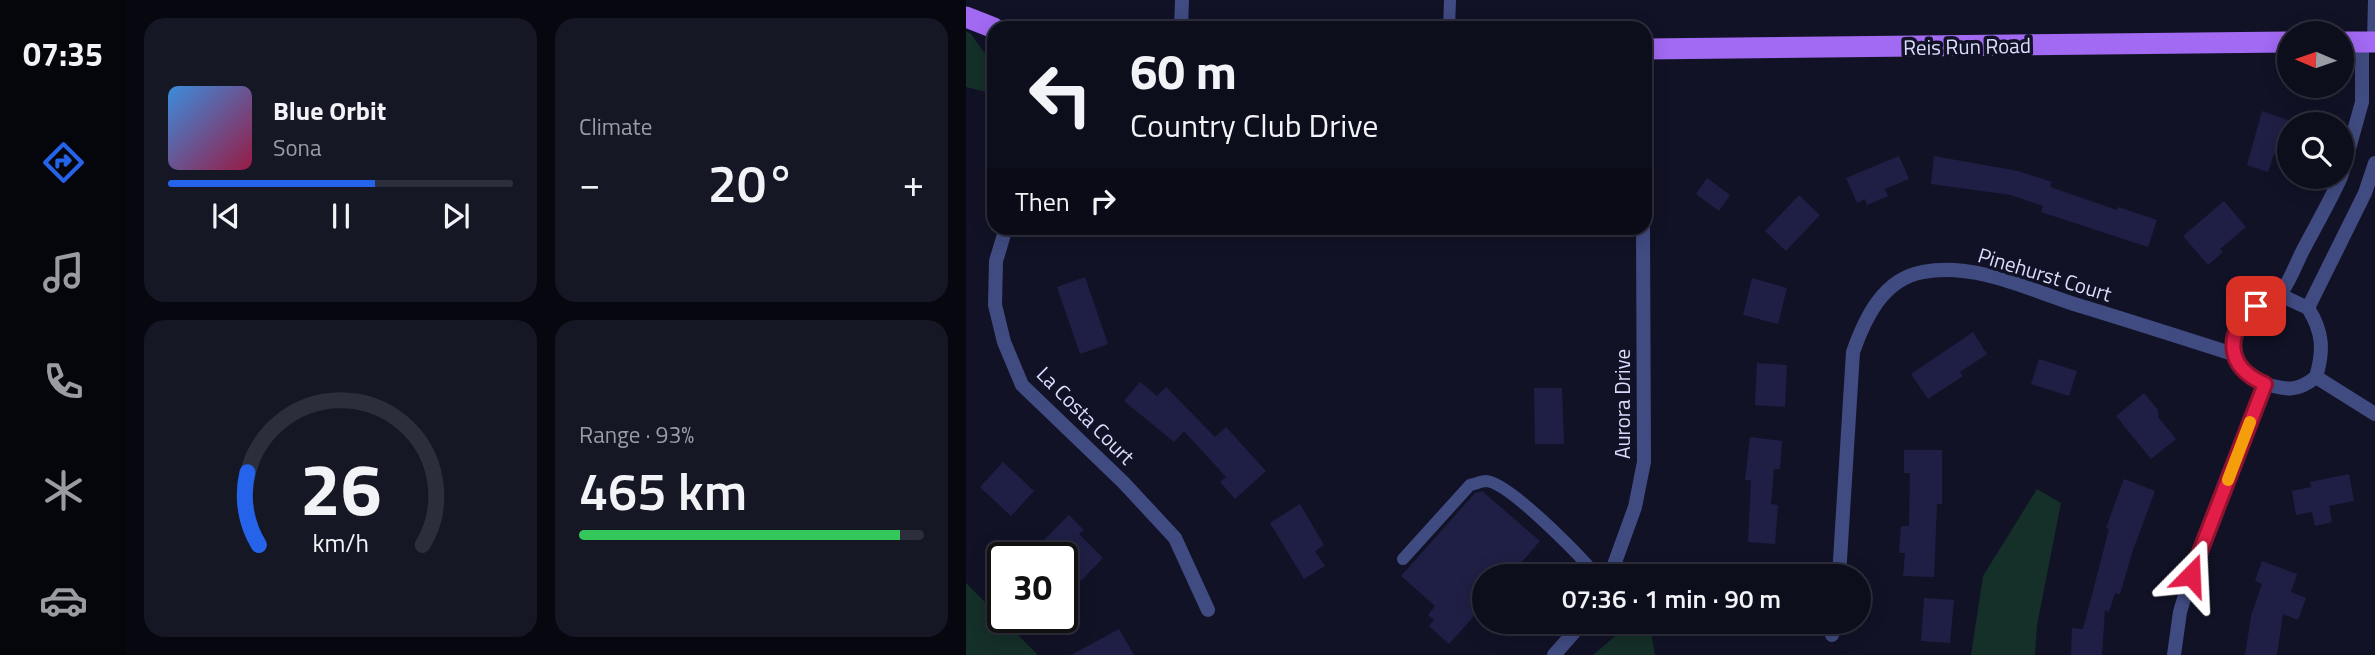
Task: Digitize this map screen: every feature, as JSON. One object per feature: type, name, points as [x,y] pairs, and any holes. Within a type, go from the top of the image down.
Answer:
[{"type":"main road","points":[[966,17],[987,25]]},
{"type":"main road","name":"Reis Run Road","points":[[1652,49],[2277,42]]},
{"type":"street","points":[[1181,21],[1182,0]]},
{"type":"street","points":[[2354,130],[2362,102],[2363,42]]},
{"type":"street","points":[[2308,308],[2365,193],[2375,163]]},
{"type":"street","points":[[2280,295],[2308,308],[2319,326],[2322,346],[2316,377],[2301,388],[2283,389],[2251,378],[2241,369],[2233,354],[2234,336],[2243,317],[2256,306],[2280,295],[2334,189]]},
{"type":"street","name":"La Costa Court","points":[[1004,235],[996,261],[995,305],[1004,342],[1022,385],[1123,482],[1175,538],[1208,610]]},
{"type":"street","name":"Aurora Drive","points":[[1614,564],[1635,507],[1644,462],[1643,235]]},
{"type":"street","name":"Pinehurst Court","points":[[1840,564],[1853,352],[1864,322],[1880,298],[1903,280],[1922,272],[1940,270],[1984,275],[2233,354]]},
{"type":"street","points":[[2316,377],[2375,414]]},
{"type":"street","points":[[2174,655],[2180,612],[2191,575],[2265,384]]},
{"type":"street","points":[[1554,655],[1573,634]]},
{"type":"lane","points":[[1449,21],[1450,0]]},
{"type":"lane","points":[[2363,42],[2374,0]]},
{"type":"lane","points":[[1403,559],[1471,485],[1486,481],[1503,486],[1587,564]]},
{"type":"green space","points":[[966,31],[987,56],[987,92],[966,87]]},
{"type":"green space","points":[[2037,489],[2061,503],[2037,625],[2035,655],[1971,655],[1983,576]]},
{"type":"green space","points":[[966,583],[987,604],[987,633],[1016,633],[1038,655],[966,655]]},
{"type":"green space","points":[[1618,634],[1651,634],[1655,655],[1593,655]]},
{"type":"building","points":[[2262,111],[2277,116],[2277,156],[2274,154],[2268,172],[2247,165]]},
{"type":"building","points":[[1899,156],[1909,179],[1885,189],[1888,196],[1867,205],[1865,199],[1857,203],[1846,178]]},
{"type":"building","points":[[1934,156],[2018,171],[2052,182],[2050,187],[2117,210],[2118,207],[2157,220],[2148,247],[2041,212],[2043,206],[2011,195],[1931,184]]},
{"type":"building","points":[[1707,178],[1730,195],[1719,211],[1696,194]]},
{"type":"building","points":[[1799,195],[1820,215],[1786,251],[1765,231]]},
{"type":"building","points":[[2224,201],[2246,227],[2220,249],[2223,252],[2208,265],[2183,236]]},
{"type":"building","points":[[1085,277],[1108,344],[1080,354],[1057,287]]},
{"type":"building","points":[[1752,278],[1787,288],[1778,324],[1743,315]]},
{"type":"building","points":[[1973,332],[1987,354],[1960,372],[1963,376],[1928,399],[1911,374]]},
{"type":"building","points":[[2039,359],[2077,371],[2069,396],[2031,384]]},
{"type":"building","points":[[1757,363],[1787,365],[1785,407],[1755,405]]},
{"type":"building","points":[[1140,382],[1157,396],[1166,387],[1215,437],[1226,427],[1266,471],[1235,499],[1220,482],[1226,477],[1184,431],[1174,442],[1124,401]]},
{"type":"building","points":[[1534,388],[1562,388],[1564,444],[1535,444]]},
{"type":"building","points":[[2144,393],[2158,410],[2158,417],[2176,439],[2151,459],[2116,416]]},
{"type":"building","points":[[1750,437],[1782,441],[1780,469],[1774,469],[1771,504],[1778,505],[1775,544],[1748,542],[1751,480],[1745,480]]},
{"type":"building","points":[[1904,450],[1942,450],[1942,504],[1937,504],[1934,577],[1903,576],[1905,553],[1899,553],[1901,526],[1909,526],[1910,473],[1904,473]]},
{"type":"building","points":[[1003,462],[1034,491],[1011,516],[980,487]]},
{"type":"building","points":[[2349,474],[2354,501],[2329,506],[2332,522],[2315,526],[2312,512],[2296,515],[2292,491],[2311,487],[2310,482]]},
{"type":"building","points":[[2124,479],[2155,491],[2120,594],[2115,593],[2109,612],[2105,610],[2102,655],[2071,655],[2072,628],[2083,629],[2109,529],[2106,528]]},
{"type":"building","points":[[1482,491],[1540,541],[1520,564],[1472,564],[1472,618],[1449,644],[1429,626],[1434,620],[1428,615],[1435,606],[1401,576],[1475,493]]},
{"type":"building","points":[[1300,504],[1324,545],[1315,551],[1325,566],[1304,579],[1270,523]]},
{"type":"building","points":[[1069,515],[1084,530],[1079,534],[1103,558],[1081,581],[1078,578],[1078,542],[1042,542]]},
{"type":"building","points":[[2262,561],[2297,574],[2291,592],[2306,598],[2298,620],[2283,614],[2277,655],[2245,655],[2251,616],[2262,584],[2255,581]]},
{"type":"building","points":[[1924,598],[1954,600],[1950,643],[1921,641]]},
{"type":"building","points":[[1119,629],[1134,655],[1071,655]]},
{"type":"slow traffic","points":[[2228,480],[2250,422]]},
{"type":"route","points":[[2191,575],[2265,384],[2251,378],[2241,369],[2233,354],[2234,336],[2243,317],[2256,306]]}]
